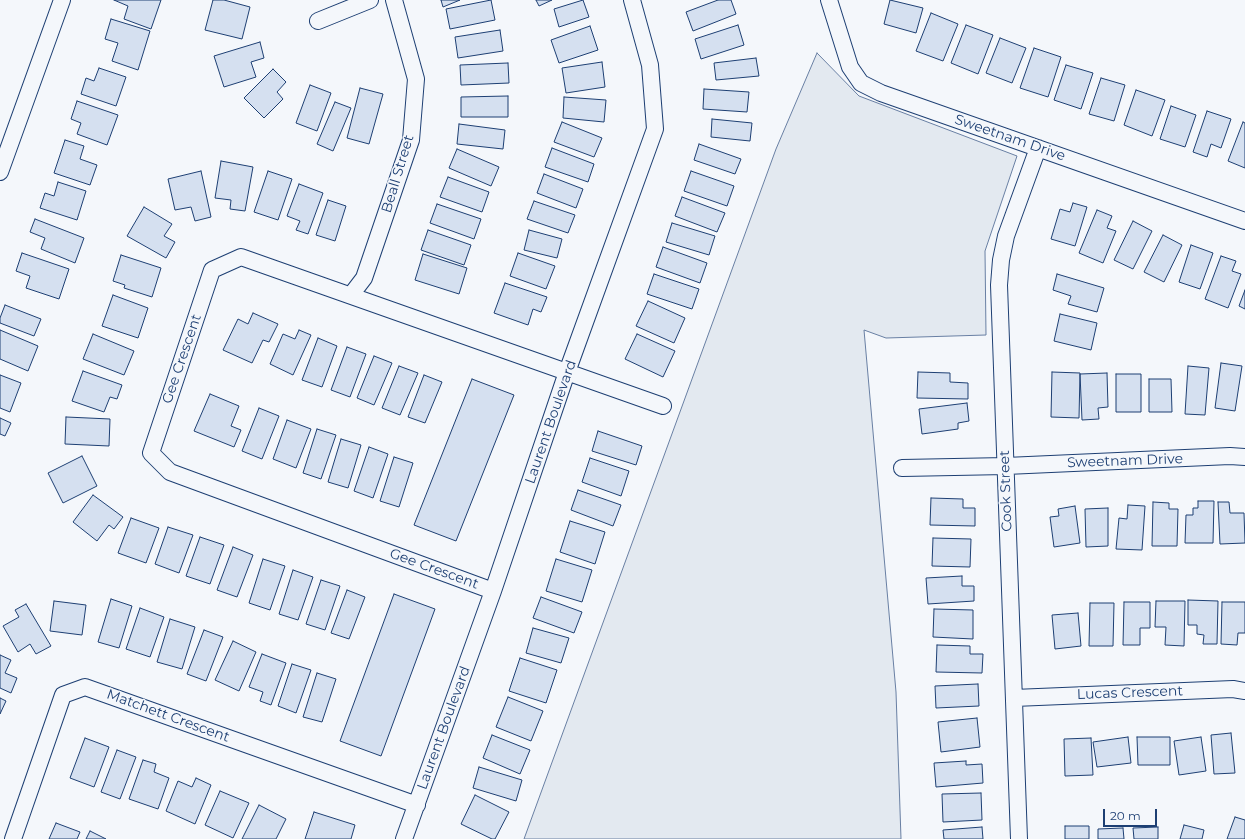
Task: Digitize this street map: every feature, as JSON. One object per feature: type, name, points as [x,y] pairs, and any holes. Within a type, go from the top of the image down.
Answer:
[{"type":"street","points":[[0,172],[62,0]]},
{"type":"street","points":[[318,21],[370,0]]},
{"type":"street","name":"Beall Street","points":[[352,295],[364,278],[411,140],[416,79],[394,0]]},
{"type":"street","name":"Laurent Boulevard","points":[[404,839],[493,591],[567,372],[655,128],[650,65],[632,0]]},
{"type":"street","name":"Sweetnam Drive","points":[[829,0],[850,67],[861,83],[881,93],[1245,221]]},
{"type":"street","name":"Cook Street","points":[[1019,839],[999,285],[1001,260],[1006,236],[1038,148]]},
{"type":"street","name":"Gee Crescent","points":[[493,591],[170,472],[151,453],[212,270],[241,257],[663,406]]},
{"type":"street","name":"Sweetnam Drive","points":[[902,468],[1006,466],[1230,456],[1245,457]]},
{"type":"street","name":"Matchett Crescent","points":[[13,839],[63,695],[86,687],[416,806]]},
{"type":"street","name":"Lucas Crescent","points":[[1014,698],[1233,690],[1245,691]]},
{"type":"shaded area","points":[[817,53],[859,96],[1017,156],[985,251],[986,335],[886,338],[864,330],[896,692],[901,839],[524,839],[776,149]]},
{"type":"building","points":[[114,0],[161,0],[151,29],[124,19],[128,6]]},
{"type":"building","points":[[213,0],[224,0],[250,7],[242,39],[205,30]]},
{"type":"building","points":[[441,0],[460,0],[443,7]]},
{"type":"building","points":[[491,0],[495,20],[450,29],[446,9]]},
{"type":"building","points":[[536,0],[552,0],[539,6]]},
{"type":"building","points":[[583,0],[589,17],[559,27],[554,9]]},
{"type":"building","points":[[718,0],[731,0],[736,14],[693,31],[686,12]]},
{"type":"building","points":[[890,0],[923,8],[916,33],[884,24]]},
{"type":"building","points":[[931,13],[958,24],[943,61],[916,51]]},
{"type":"building","points":[[111,19],[150,31],[138,70],[112,61],[118,43],[105,39]]},
{"type":"building","points":[[738,25],[744,45],[701,59],[695,39]]},
{"type":"building","points":[[966,25],[993,35],[978,74],[951,63]]},
{"type":"building","points":[[590,26],[598,50],[559,63],[551,40]]},
{"type":"building","points":[[500,30],[503,51],[458,58],[455,37]]},
{"type":"building","points":[[1000,38],[1026,48],[1012,83],[986,73]]},
{"type":"building","points":[[260,42],[264,58],[251,62],[256,77],[224,87],[214,56]]},
{"type":"building","points":[[1034,48],[1061,57],[1048,97],[1020,88]]},
{"type":"building","points":[[756,58],[759,76],[716,80],[714,63]]},
{"type":"building","points":[[602,62],[605,87],[566,93],[562,68]]},
{"type":"building","points":[[508,63],[509,83],[461,85],[460,65]]},
{"type":"building","points":[[1066,65],[1093,73],[1081,109],[1054,100]]},
{"type":"building","points":[[99,68],[126,77],[116,106],[81,94],[86,78],[94,81]]},
{"type":"building","points":[[273,69],[286,82],[277,92],[283,99],[264,118],[244,98]]},
{"type":"building","points":[[1101,78],[1125,85],[1114,121],[1089,114]]},
{"type":"building","points":[[310,85],[331,93],[317,131],[296,123]]},
{"type":"building","points":[[360,88],[383,94],[369,144],[347,138]]},
{"type":"building","points":[[704,89],[749,92],[747,112],[703,109]]},
{"type":"building","points":[[1136,90],[1165,100],[1152,136],[1124,125]]},
{"type":"building","points":[[508,96],[508,117],[461,117],[461,97]]},
{"type":"building","points":[[564,97],[606,100],[604,122],[563,118]]},
{"type":"building","points":[[77,101],[118,115],[107,145],[77,134],[81,123],[71,119]]},
{"type":"building","points":[[335,102],[351,108],[333,151],[317,144]]},
{"type":"building","points":[[1171,106],[1196,115],[1185,147],[1160,139]]},
{"type":"building","points":[[1207,111],[1231,119],[1221,148],[1211,144],[1207,157],[1193,152]]},
{"type":"building","points":[[712,119],[752,123],[750,141],[711,137]]},
{"type":"building","points":[[562,122],[602,138],[594,157],[554,142]]},
{"type":"building","points":[[1243,122],[1245,123],[1245,168],[1228,161]]},
{"type":"building","points":[[459,124],[505,130],[503,149],[457,144]]},
{"type":"building","points":[[65,140],[84,146],[80,159],[97,165],[90,185],[54,173]]},
{"type":"building","points":[[699,144],[741,159],[735,174],[694,160]]},
{"type":"building","points":[[552,148],[594,164],[588,182],[545,167]]},
{"type":"building","points":[[457,149],[499,167],[491,186],[449,168]]},
{"type":"building","points":[[221,161],[253,167],[245,211],[230,209],[231,200],[215,198]]},
{"type":"building","points":[[201,171],[211,217],[195,221],[191,207],[175,210],[168,179]]},
{"type":"building","points":[[268,171],[292,179],[278,220],[254,212]]},
{"type":"building","points":[[691,171],[734,186],[727,206],[684,191]]},
{"type":"building","points":[[544,174],[583,189],[576,208],[537,193]]},
{"type":"building","points":[[448,177],[489,192],[482,212],[440,197]]},
{"type":"building","points":[[58,182],[86,191],[77,220],[40,208],[45,193],[54,196]]},
{"type":"building","points":[[299,184],[323,193],[308,234],[296,230],[300,221],[287,216]]},
{"type":"building","points":[[682,197],[725,213],[717,232],[675,216]]},
{"type":"building","points":[[328,200],[346,206],[335,241],[316,235]]},
{"type":"building","points":[[534,201],[575,215],[568,233],[527,219]]},
{"type":"building","points":[[1073,203],[1087,207],[1075,246],[1051,239],[1060,209],[1070,212]]},
{"type":"building","points":[[437,204],[481,219],[474,239],[430,223]]},
{"type":"building","points":[[144,207],[172,224],[164,236],[175,242],[166,258],[127,236]]},
{"type":"building","points":[[1097,210],[1112,216],[1107,228],[1116,231],[1103,263],[1079,253]]},
{"type":"building","points":[[35,219],[84,238],[75,263],[41,249],[45,238],[30,232]]},
{"type":"building","points":[[1133,221],[1152,231],[1133,269],[1114,260]]},
{"type":"building","points":[[672,223],[715,236],[709,255],[666,242]]},
{"type":"building","points":[[428,230],[471,245],[464,265],[421,250]]},
{"type":"building","points":[[529,230],[562,239],[557,258],[524,250]]},
{"type":"building","points":[[1163,235],[1182,245],[1164,282],[1144,272]]},
{"type":"building","points":[[1191,245],[1213,253],[1200,289],[1179,282]]},
{"type":"building","points":[[663,247],[707,263],[700,283],[656,267]]},
{"type":"building","points":[[22,253],[69,269],[59,299],[26,288],[30,276],[16,271]]},
{"type":"building","points":[[518,253],[555,266],[546,289],[510,276]]},
{"type":"building","points":[[423,254],[467,268],[459,294],[415,280]]},
{"type":"building","points":[[121,255],[161,268],[152,297],[124,288],[125,285],[113,281]]},
{"type":"building","points":[[1221,256],[1236,261],[1232,271],[1241,274],[1228,308],[1205,299]]},
{"type":"building","points":[[654,274],[699,289],[692,309],[647,294]]},
{"type":"building","points":[[1057,274],[1104,288],[1097,312],[1068,304],[1071,296],[1053,290]]},
{"type":"building","points":[[505,283],[547,297],[541,312],[533,309],[528,325],[494,313]]},
{"type":"building","points":[[1245,290],[1245,309],[1239,306]]},
{"type":"building","points":[[113,295],[148,308],[138,338],[102,326]]},
{"type":"building","points":[[648,301],[685,318],[674,343],[636,326]]},
{"type":"building","points":[[5,305],[41,319],[34,336],[0,323],[0,318]]},
{"type":"building","points":[[253,313],[278,324],[269,342],[263,340],[252,363],[223,350],[238,319],[248,324]]},
{"type":"building","points":[[1060,314],[1097,323],[1091,350],[1054,341]]},
{"type":"building","points":[[0,330],[38,346],[28,371],[0,359]]},
{"type":"building","points":[[299,330],[311,335],[293,375],[270,364],[283,334],[295,339]]},
{"type":"building","points":[[93,334],[134,351],[124,375],[83,359]]},
{"type":"building","points":[[637,334],[675,351],[663,377],[625,359]]},
{"type":"building","points":[[318,338],[337,346],[322,387],[302,380]]},
{"type":"building","points":[[347,347],[366,354],[350,397],[331,390]]},
{"type":"building","points":[[374,356],[392,363],[374,405],[357,398]]},
{"type":"building","points":[[1221,363],[1242,366],[1235,411],[1215,408]]},
{"type":"building","points":[[399,366],[418,373],[400,415],[382,408]]},
{"type":"building","points":[[1188,366],[1209,368],[1205,415],[1185,414]]},
{"type":"building","points":[[83,371],[122,385],[117,399],[110,397],[104,412],[72,401]]},
{"type":"building","points":[[918,372],[950,373],[950,382],[968,383],[968,399],[917,398]]},
{"type":"building","points":[[1052,372],[1080,373],[1079,418],[1051,417]]},
{"type":"building","points":[[1107,373],[1108,407],[1098,408],[1099,419],[1082,420],[1080,374]]},
{"type":"building","points":[[1116,374],[1141,374],[1141,412],[1116,412]]},
{"type":"building","points":[[0,375],[21,383],[10,412],[0,408]]},
{"type":"building","points":[[424,375],[442,382],[425,423],[408,417]]},
{"type":"building","points":[[472,379],[514,395],[456,541],[414,525]]},
{"type":"building","points":[[1149,379],[1171,379],[1172,412],[1149,412]]},
{"type":"building","points":[[210,394],[239,406],[231,426],[241,430],[234,447],[194,431]]},
{"type":"building","points":[[967,403],[969,421],[958,423],[958,429],[922,434],[919,409]]},
{"type":"building","points":[[259,408],[279,416],[262,459],[242,451]]},
{"type":"building","points":[[66,417],[110,419],[109,446],[65,444]]},
{"type":"building","points":[[0,418],[11,423],[5,436],[0,434]]},
{"type":"building","points":[[287,420],[311,429],[296,468],[273,459]]},
{"type":"building","points":[[317,429],[336,435],[321,479],[303,473]]},
{"type":"building","points":[[598,431],[642,446],[636,465],[592,451]]},
{"type":"building","points":[[341,439],[361,445],[348,488],[328,482]]},
{"type":"building","points":[[369,447],[388,454],[373,498],[354,491]]},
{"type":"building","points":[[82,456],[97,486],[63,503],[48,473]]},
{"type":"building","points":[[394,457],[413,463],[399,507],[380,501]]},
{"type":"building","points":[[590,458],[629,471],[621,496],[582,482]]},
{"type":"building","points":[[578,490],[621,505],[613,526],[571,510]]},
{"type":"building","points":[[93,495],[123,517],[114,529],[109,525],[97,541],[73,522]]},
{"type":"building","points":[[931,498],[963,499],[963,508],[975,508],[975,526],[930,525]]},
{"type":"building","points":[[1198,501],[1214,501],[1213,543],[1185,543],[1186,515],[1193,515],[1193,508],[1198,508]]},
{"type":"building","points":[[1153,502],[1169,503],[1169,509],[1178,509],[1177,546],[1152,546]]},
{"type":"building","points":[[1218,502],[1229,502],[1230,513],[1244,513],[1245,543],[1220,544]]},
{"type":"building","points":[[1128,505],[1145,506],[1142,550],[1116,549],[1119,518],[1127,519]]},
{"type":"building","points":[[1075,506],[1080,543],[1054,547],[1050,517],[1059,516],[1058,509]]},
{"type":"building","points":[[1108,508],[1108,546],[1086,547],[1085,509]]},
{"type":"building","points":[[131,518],[159,528],[146,563],[118,553]]},
{"type":"building","points":[[570,521],[605,532],[595,564],[560,552]]},
{"type":"building","points":[[168,527],[193,535],[179,573],[155,564]]},
{"type":"building","points":[[200,537],[224,545],[210,584],[186,576]]},
{"type":"building","points":[[933,538],[971,539],[970,567],[932,566]]},
{"type":"building","points":[[233,547],[253,555],[237,597],[217,590]]},
{"type":"building","points":[[263,559],[285,566],[270,610],[249,603]]},
{"type":"building","points":[[556,559],[592,570],[582,602],[546,591]]},
{"type":"building","points":[[293,570],[313,577],[298,620],[279,614]]},
{"type":"building","points":[[962,576],[962,586],[974,586],[974,601],[928,604],[926,578]]},
{"type":"building","points":[[321,580],[340,586],[325,630],[306,624]]},
{"type":"building","points":[[347,590],[365,597],[349,639],[331,633]]},
{"type":"building","points":[[394,594],[435,609],[381,756],[340,741]]},
{"type":"building","points":[[541,597],[582,612],[574,633],[533,618]]},
{"type":"building","points":[[111,599],[132,606],[119,648],[98,642]]},
{"type":"building","points":[[1188,600],[1218,601],[1217,644],[1203,644],[1204,635],[1197,634],[1197,625],[1188,625]]},
{"type":"building","points":[[54,601],[86,605],[82,635],[50,631]]},
{"type":"building","points":[[1156,601],[1185,601],[1184,646],[1165,645],[1166,627],[1155,627]]},
{"type":"building","points":[[1124,602],[1150,602],[1150,628],[1140,628],[1140,645],[1123,645]]},
{"type":"building","points":[[1222,602],[1245,602],[1245,633],[1238,633],[1237,645],[1221,644]]},
{"type":"building","points":[[1090,603],[1114,603],[1113,646],[1089,646]]},
{"type":"building","points":[[26,604],[51,646],[36,654],[30,644],[18,652],[3,626],[19,617],[15,610]]},
{"type":"building","points":[[140,608],[164,617],[150,657],[126,649]]},
{"type":"building","points":[[934,609],[973,610],[973,639],[933,637]]},
{"type":"building","points":[[1078,613],[1081,646],[1055,649],[1052,615]]},
{"type":"building","points":[[170,619],[195,627],[182,669],[157,662]]},
{"type":"building","points":[[533,628],[569,638],[561,663],[526,653]]},
{"type":"building","points":[[204,630],[223,637],[206,681],[187,674]]},
{"type":"building","points":[[233,641],[256,652],[239,691],[215,680]]},
{"type":"building","points":[[937,645],[970,646],[970,654],[983,654],[982,673],[936,672]]},
{"type":"building","points":[[262,654],[286,663],[271,705],[260,701],[263,692],[249,687]]},
{"type":"building","points":[[0,655],[11,660],[5,673],[17,678],[11,693],[0,688]]},
{"type":"building","points":[[520,658],[557,670],[546,703],[509,691]]},
{"type":"building","points":[[292,664],[311,670],[296,713],[278,706]]},
{"type":"building","points":[[317,673],[336,679],[322,722],[303,717]]},
{"type":"building","points":[[978,684],[979,706],[936,708],[935,686]]},
{"type":"building","points":[[508,697],[543,711],[531,741],[496,727]]},
{"type":"building","points":[[0,698],[6,701],[0,714]]},
{"type":"building","points":[[977,718],[980,747],[941,752],[938,722]]},
{"type":"building","points":[[1231,733],[1235,773],[1214,774],[1211,735]]},
{"type":"building","points":[[492,735],[530,750],[520,774],[483,758]]},
{"type":"building","points":[[1128,737],[1131,763],[1097,767],[1093,742]]},
{"type":"building","points":[[1137,737],[1170,737],[1170,765],[1138,765]]},
{"type":"building","points":[[1201,737],[1206,771],[1179,775],[1174,741]]},
{"type":"building","points":[[85,738],[109,747],[94,787],[70,778]]},
{"type":"building","points":[[1091,738],[1093,775],[1065,776],[1064,739]]},
{"type":"building","points":[[117,750],[136,757],[120,799],[101,792]]},
{"type":"building","points":[[143,760],[156,764],[154,772],[169,778],[158,809],[129,799]]},
{"type":"building","points":[[966,761],[966,765],[982,764],[983,783],[936,787],[934,763]]},
{"type":"building","points":[[479,767],[522,780],[516,801],[473,788]]},
{"type":"building","points":[[196,778],[211,785],[195,824],[166,811],[178,781],[192,787]]},
{"type":"building","points":[[220,791],[249,803],[233,838],[205,825]]},
{"type":"building","points":[[981,793],[982,820],[943,822],[942,794]]},
{"type":"building","points":[[475,795],[509,812],[495,839],[492,839],[461,824]]},
{"type":"building","points":[[259,805],[286,819],[276,839],[242,839]]},
{"type":"building","points":[[314,812],[355,825],[351,839],[305,839]]},
{"type":"building","points":[[1235,817],[1245,820],[1245,839],[1227,839]]},
{"type":"building","points":[[56,823],[80,832],[77,839],[49,839]]},
{"type":"building","points":[[1184,825],[1204,830],[1202,839],[1180,839]]},
{"type":"building","points":[[1065,826],[1089,826],[1089,839],[1065,839]]},
{"type":"building","points":[[982,827],[983,839],[944,839],[943,830]]},
{"type":"building","points":[[1158,827],[1158,839],[1134,839],[1133,828]]},
{"type":"building","points":[[1123,828],[1124,839],[1098,839],[1098,829]]},
{"type":"building","points":[[90,831],[106,839],[86,839]]}]
